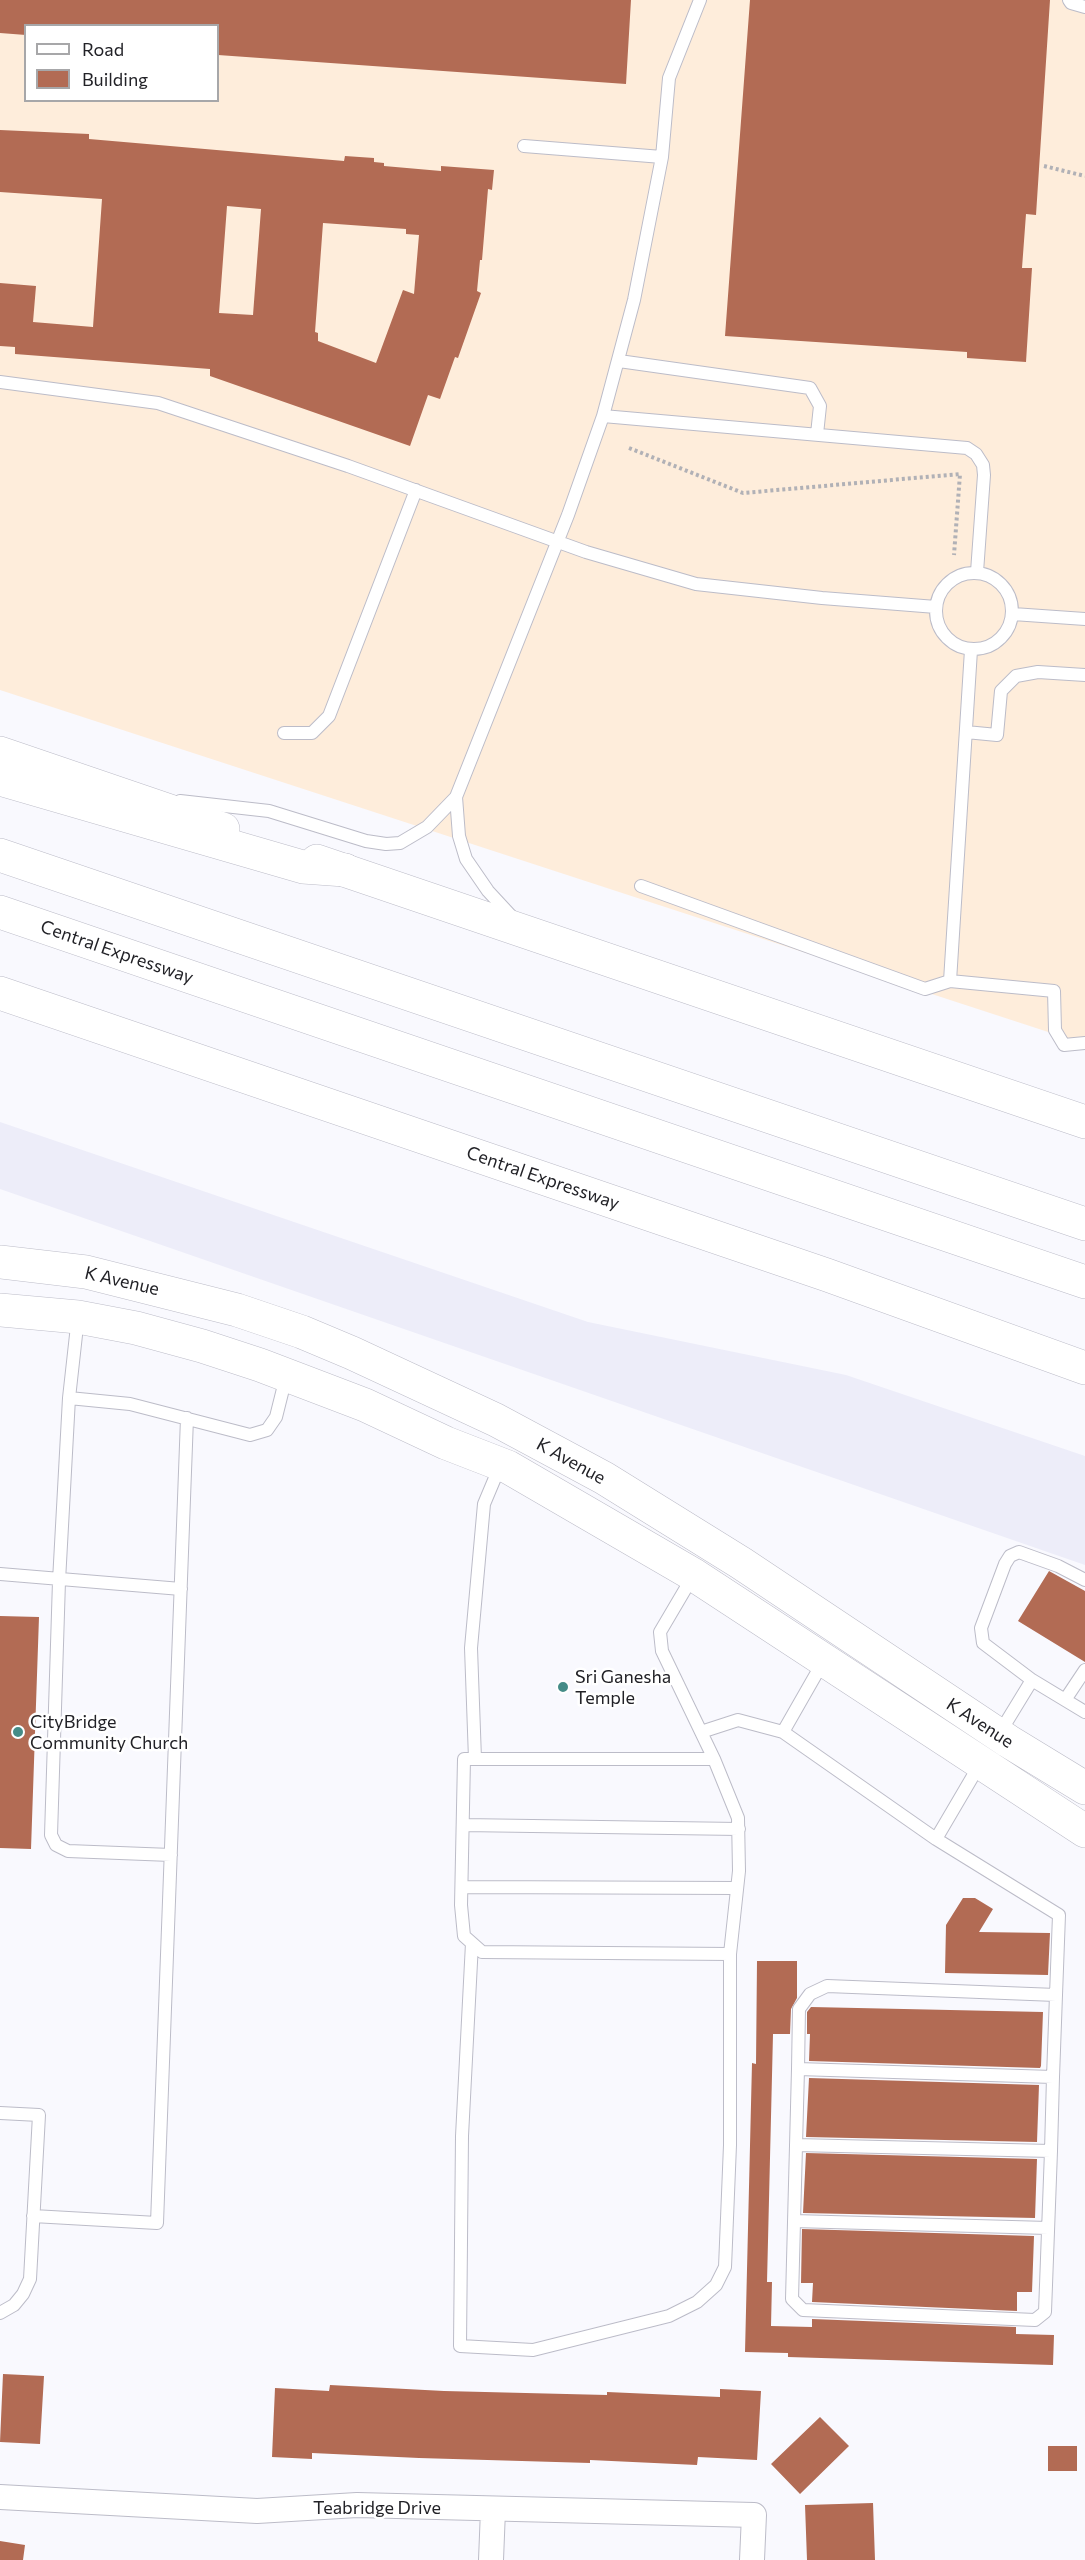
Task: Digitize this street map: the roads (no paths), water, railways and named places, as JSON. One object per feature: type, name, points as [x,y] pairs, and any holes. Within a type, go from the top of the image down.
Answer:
[{"type":"main road","points":[[0,753],[1085,1122]]},
{"type":"main road","points":[[0,779],[303,867],[345,870]]},
{"type":"main road","points":[[0,855],[1085,1224]]},
{"type":"main road","name":"Central Expressway","points":[[0,912],[1085,1282]]},
{"type":"main road","name":"Central Expressway","points":[[0,993],[827,1275],[1085,1368]]},
{"type":"main road","points":[[1027,1102],[1085,1113]]},
{"type":"main road","name":"K Avenue","points":[[0,1262],[86,1272],[237,1310],[302,1332],[496,1420],[604,1478],[741,1563],[998,1735],[1085,1788]]},
{"type":"main road","points":[[78,1317],[86,1272]]},
{"type":"main road","name":"K Avenue","points":[[0,1310],[78,1317],[136,1328],[202,1346],[286,1375],[365,1406],[446,1443],[500,1464],[694,1575],[1085,1831]]},
{"type":"main road","points":[[969,1327],[1085,1379]]},
{"type":"main road","points":[[980,1764],[998,1735]]},
{"type":"street","name":"Teabridge Drive","points":[[0,2497],[257,2511],[357,2505],[754,2515],[752,2560]]},
{"type":"street","points":[[491,2560],[493,2510]]},
{"type":"lane","points":[[120,793],[269,811],[366,841],[386,844],[400,843],[427,827],[456,797],[557,541],[603,416],[634,300],[662,157],[669,78],[700,0]]},
{"type":"lane","points":[[1069,0],[1071,3],[1085,7]]},
{"type":"lane","points":[[524,146],[662,157]]},
{"type":"lane","points":[[619,361],[810,388],[820,406],[817,434]]},
{"type":"lane","points":[[0,382],[158,404],[246,431],[557,541],[696,584],[822,598],[936,607]]},
{"type":"lane","points":[[603,416],[967,448],[976,454],[983,465],[984,475],[977,573]]},
{"type":"lane","points":[[284,733],[312,733],[329,716],[416,490]]},
{"type":"lane","points":[[977,573],[988,575],[1004,586],[1009,595],[1012,614],[1011,623],[999,640],[981,649],[971,650],[952,643],[944,636],[936,617],[936,607],[943,588],[951,580],[959,575],[977,573]]},
{"type":"lane","points":[[1012,614],[1085,619]]},
{"type":"lane","points":[[950,981],[971,650]]},
{"type":"lane","points":[[966,732],[997,735],[1001,691],[1016,676],[1038,672],[1085,675]]},
{"type":"lane","points":[[456,797],[459,836],[466,859],[488,891],[525,931]]},
{"type":"lane","points":[[641,885],[925,989],[950,981],[1054,991],[1055,1029],[1064,1045],[1085,1043]]},
{"type":"lane","points":[[78,1317],[69,1398],[59,1581],[51,1835],[56,1845],[68,1851],[171,1855]]},
{"type":"lane","points":[[69,1398],[130,1404],[250,1435],[267,1430],[276,1417],[286,1375]]},
{"type":"lane","points":[[33,2216],[157,2223],[187,1418]]},
{"type":"lane","points":[[476,1759],[471,1647],[484,1504],[500,1464]]},
{"type":"lane","points":[[1085,1580],[1058,1566],[1019,1552],[1010,1556],[981,1628],[983,1643],[1032,1680],[1085,1712]]},
{"type":"lane","points":[[0,1574],[59,1581],[181,1589]]},
{"type":"lane","points":[[472,1943],[462,2136],[460,2346],[533,2350],[669,2316],[698,2302],[716,2285],[725,2267],[730,2145],[730,1954],[737,1888],[738,1818],[714,1759],[662,1651],[660,1632],[694,1575]]},
{"type":"lane","points":[[783,1732],[824,1661]]},
{"type":"lane","points":[[1065,1700],[1085,1670]]},
{"type":"lane","points":[[998,1735],[1032,1680]]},
{"type":"lane","points":[[701,1732],[738,1720],[783,1732],[936,1839],[1059,1915],[1045,2312],[1035,2320],[803,2310],[792,2299],[799,2009],[810,1994],[827,1986],[1056,1995]]},
{"type":"lane","points":[[714,1759],[464,1759],[462,1887],[464,1936],[482,1952],[730,1954]]},
{"type":"lane","points":[[936,1839],[980,1764]]},
{"type":"lane","points":[[463,1826],[738,1829]]},
{"type":"lane","points":[[462,1887],[737,1888]]},
{"type":"lane","points":[[798,2069],[1053,2077]]},
{"type":"lane","points":[[0,2113],[39,2115],[30,2279],[14,2306],[0,2313]]},
{"type":"lane","points":[[796,2145],[1051,2151]]},
{"type":"lane","points":[[794,2221],[1048,2228]]},
{"type":"place","name":"Sri Ganesha Temple","points":[[563,1687]]},
{"type":"place","name":"CityBridge Community Church","points":[[18,1732]]}]
